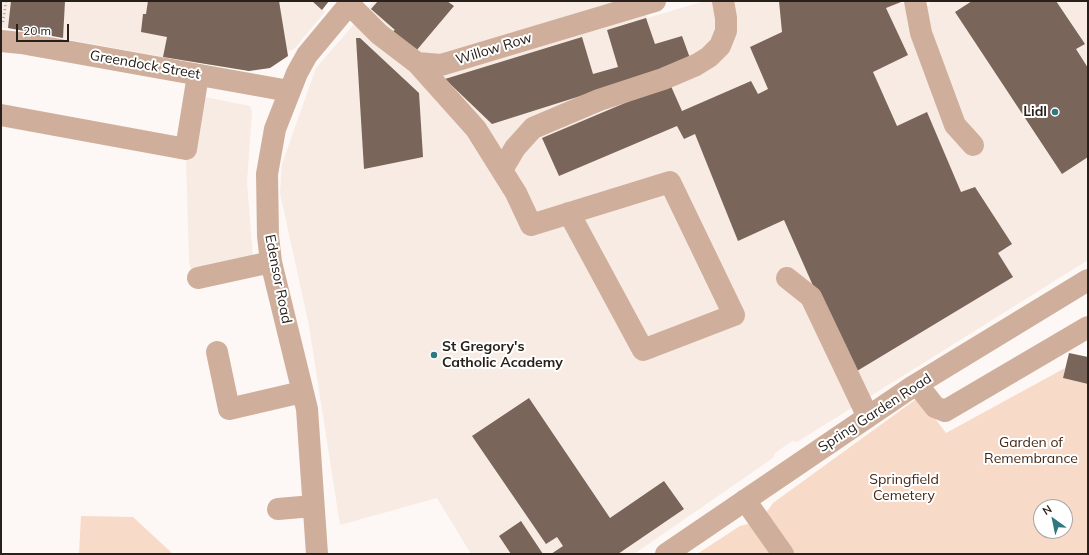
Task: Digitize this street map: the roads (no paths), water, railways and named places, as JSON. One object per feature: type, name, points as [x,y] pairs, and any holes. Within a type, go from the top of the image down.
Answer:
[{"type":"street","name":"Willow Row","points":[[417,63],[441,65],[655,1]]},
{"type":"street","points":[[502,170],[515,148],[533,128],[599,100],[669,76],[696,65],[709,57],[720,46],[726,31],[726,18],[723,1]]},
{"type":"street","points":[[915,2],[921,33],[955,125],[973,145]]},
{"type":"street","points":[[350,3],[379,34],[417,63],[476,129],[516,193],[532,225],[569,213],[670,182],[734,315],[643,350],[569,213]]},
{"type":"street","name":"Edensor Road","points":[[316,554],[307,409],[271,262],[268,236],[268,174],[275,129],[289,91],[307,55],[350,3]]},
{"type":"street","name":"Greendock Street","points":[[2,34],[21,43],[289,91]]},
{"type":"street","points":[[1,115],[186,149],[198,75]]},
{"type":"street","points":[[198,278],[271,262]]},
{"type":"street","points":[[787,278],[811,297],[868,417]]},
{"type":"street","name":"Spring Garden Road","points":[[666,554],[917,384],[1088,280]]},
{"type":"street","points":[[917,384],[935,407],[945,411],[1088,327]]},
{"type":"street","points":[[217,352],[229,409],[302,392]]},
{"type":"street","points":[[745,500],[783,554]]},
{"type":"street","points":[[278,509],[313,506]]},
{"type":"place","name":"Lidl","points":[[1055,112]]},
{"type":"place","name":"St Gregory's Catholic Academy","points":[[434,355]]},
{"type":"park label","name":"Garden of Remembrance","points":[[1031,452]]},
{"type":"park label","name":"Springfield Cemetery","points":[[904,488]]}]
